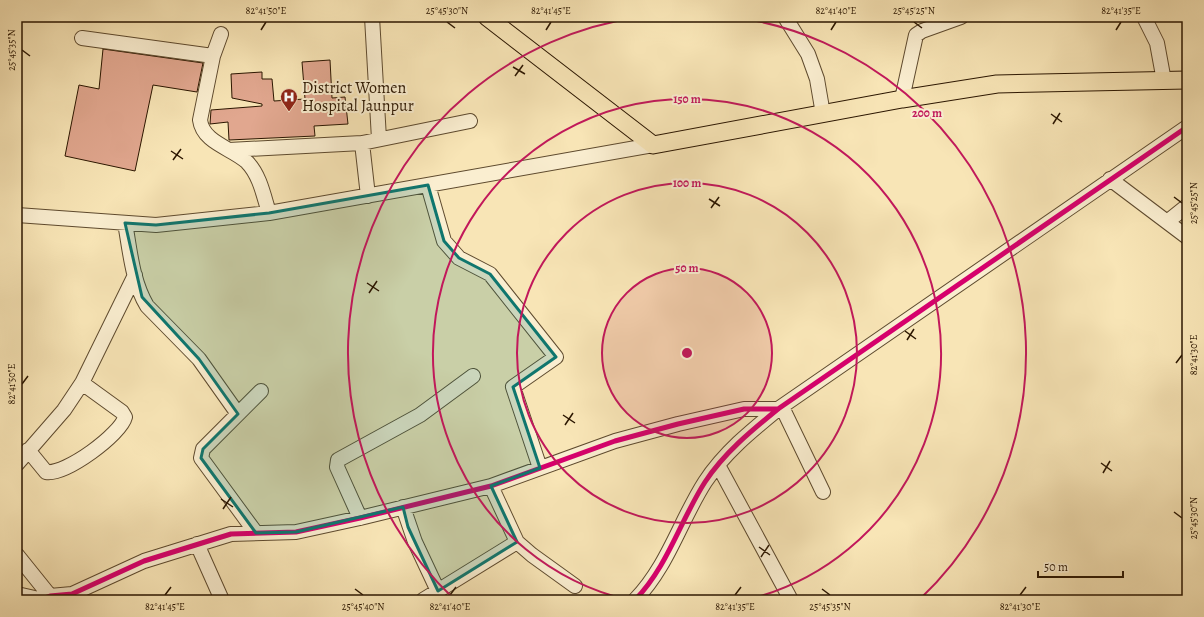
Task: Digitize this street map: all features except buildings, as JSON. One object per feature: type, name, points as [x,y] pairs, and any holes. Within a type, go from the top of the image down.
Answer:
[{"type":"main road","points":[[487,17],[653,146],[902,99],[997,84],[1187,80]]},
{"type":"street","points":[[372,17],[379,139]]},
{"type":"street","points":[[785,17],[808,54],[816,79],[823,114]]},
{"type":"street","points":[[902,99],[916,36],[922,31],[961,17]]},
{"type":"street","points":[[1144,17],[1157,43],[1164,81]]},
{"type":"street","points":[[221,34],[213,56],[200,120],[201,127],[213,140],[247,163],[256,176],[269,213]]},
{"type":"street","points":[[82,38],[213,56]]},
{"type":"street","points":[[229,150],[362,143],[470,121]]},
{"type":"street","points":[[635,600],[666,558],[705,482],[744,436],[780,408],[1187,127]]},
{"type":"street","points":[[362,143],[368,196]]},
{"type":"street","points":[[17,215],[156,225],[269,213],[653,146]]},
{"type":"street","points":[[1110,180],[1187,237]]},
{"type":"street","points":[[428,185],[444,241],[459,258],[490,274],[556,357],[513,387],[540,468]]},
{"type":"street","points":[[1167,222],[1187,206]]},
{"type":"street","points":[[125,223],[135,275],[142,297],[147,306],[200,359],[238,414]]},
{"type":"street","points":[[17,464],[64,410],[82,383],[135,275]]},
{"type":"street","points":[[360,518],[337,467],[338,460],[420,415],[473,376]]},
{"type":"street","points":[[28,450],[46,472],[60,471],[83,459],[121,425],[124,417],[122,412],[82,383]]},
{"type":"street","points":[[256,533],[201,458],[203,449],[261,391]]},
{"type":"street","points":[[17,594],[42,598],[76,597],[144,561],[231,534],[296,532],[360,518],[491,486],[615,441],[678,424],[744,409],[780,408]]},
{"type":"street","points":[[780,408],[823,492]]},
{"type":"street","points":[[718,465],[791,600]]},
{"type":"street","points":[[491,486],[517,542],[532,555],[575,586]]},
{"type":"street","points":[[403,507],[414,542],[438,591]]},
{"type":"street","points":[[423,600],[517,542]]},
{"type":"street","points":[[197,544],[222,600]]},
{"type":"street","points":[[17,554],[42,598]]},
{"type":"highlighted area","points":[[428,185],[444,241],[459,258],[490,274],[556,357],[513,387],[540,468],[491,486],[517,542],[438,591],[408,527],[403,507],[296,532],[256,533],[201,458],[203,449],[238,414],[199,359],[142,297],[125,223],[156,225],[269,213]]},
{"type":"cycle path","points":[[635,600],[646,587],[665,558],[696,497],[712,471],[738,443],[778,409],[1187,127]]},
{"type":"cycle path","points":[[38,600],[50,596],[72,594],[144,561],[231,534],[296,532],[360,518],[491,486],[615,441],[678,424],[744,409],[778,409]]},
{"type":"place","name":"District Women Hospital Jaunpur","points":[[289,112]]}]
